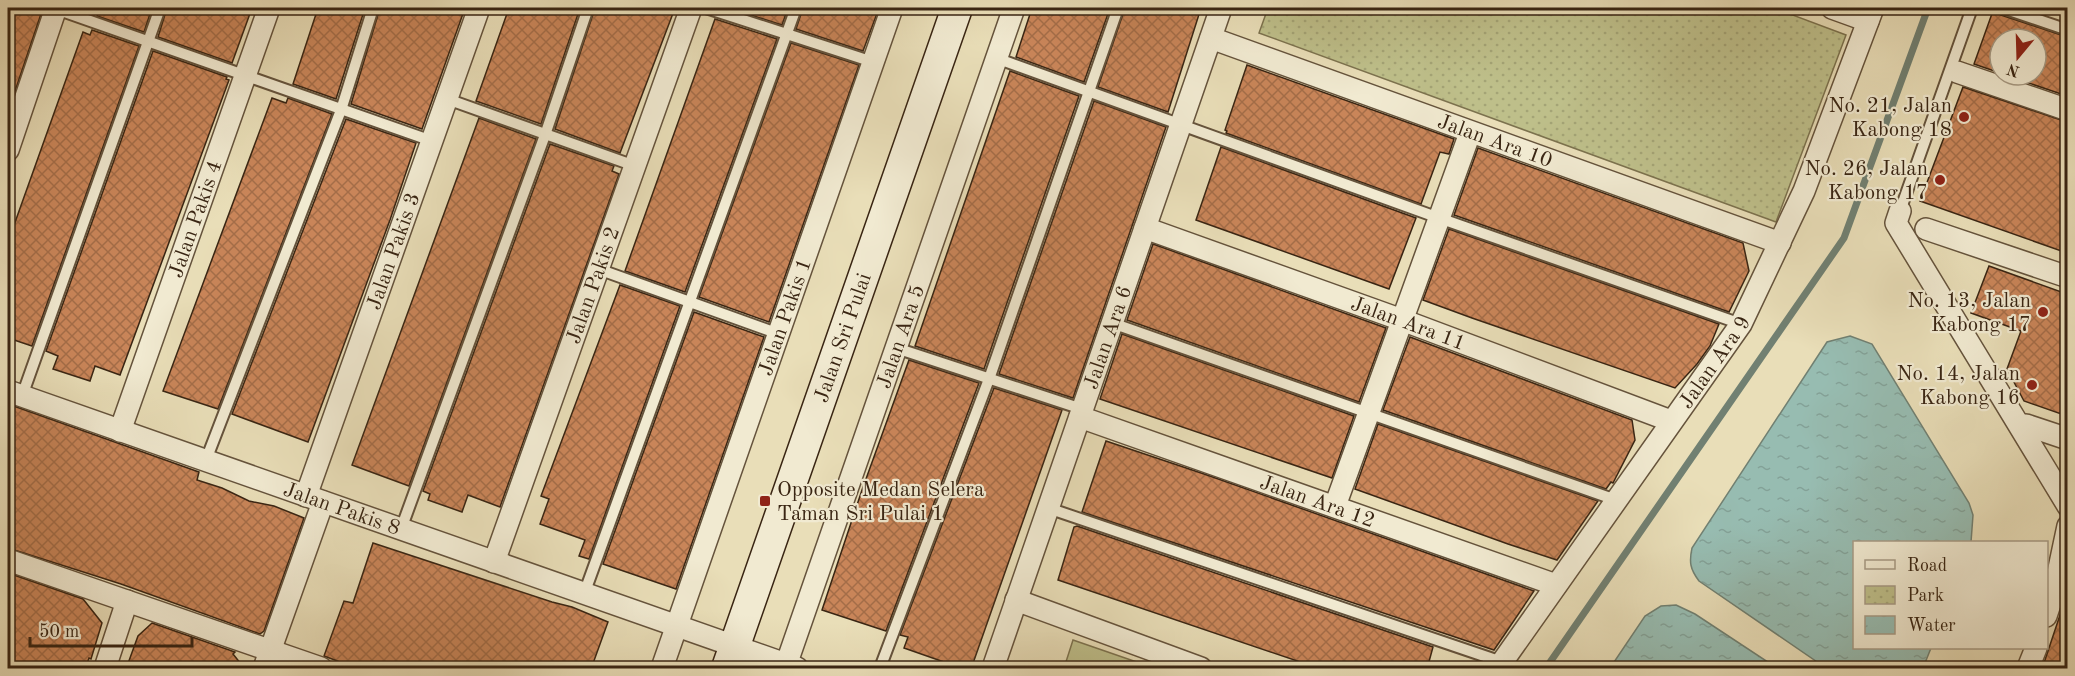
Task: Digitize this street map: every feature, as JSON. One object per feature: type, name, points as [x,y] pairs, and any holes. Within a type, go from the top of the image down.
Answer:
[{"type":"street","points":[[8,150],[56,8]]},
{"type":"street","name":"Jalan Pakis 4","points":[[120,431],[269,8]]},
{"type":"street","name":"Jalan Pakis 3","points":[[267,659],[315,499],[432,141],[479,8]]},
{"type":"street","name":"Jalan Pakis 2","points":[[494,562],[691,8]]},
{"type":"street","name":"Jalan Pakis 1","points":[[662,669],[892,8]]},
{"type":"street","name":"Jalan Sri Pulai","points":[[731,658],[957,8]]},
{"type":"street","name":"Jalan Ara 5","points":[[790,667],[896,348],[1014,8]]},
{"type":"street","name":"Jalan Ara 6","points":[[993,669],[1221,8]]},
{"type":"street","points":[[1832,8],[1871,14]]},
{"type":"street","name":"Jalan Ara 9","points":[[1500,665],[1741,324],[1804,191],[1871,14]]},
{"type":"street","name":"Jalan Ara 10","points":[[1210,38],[1780,243]]},
{"type":"street","points":[[1957,72],[2067,110]]},
{"type":"street","points":[[1335,506],[1470,133]]},
{"type":"street","points":[[1900,211],[1896,223],[2067,506]]},
{"type":"street","name":"Jalan Ara 11","points":[[1145,228],[1402,320],[1671,421]]},
{"type":"street","points":[[1926,229],[2067,277]]},
{"type":"street","name":"Jalan Pakis 8","points":[[15,394],[676,626],[731,658]]},
{"type":"street","name":"Jalan Ara 12","points":[[1081,413],[1556,585]]},
{"type":"street","points":[[2026,425],[2067,439]]},
{"type":"street","points":[[2048,613],[2061,595],[2067,526]]},
{"type":"street","points":[[8,560],[127,601],[267,659],[321,669]]},
{"type":"street","points":[[1016,600],[1201,669]]},
{"type":"street","points":[[105,669],[127,601]]},
{"type":"street","points":[[2028,669],[2036,649]]},
{"type":"street","points":[[731,658],[790,667]]},
{"type":"lane","points":[[56,8],[245,77],[432,141]]},
{"type":"lane","points":[[15,394],[160,8]]},
{"type":"lane","points":[[206,460],[341,110],[373,8]]},
{"type":"lane","points":[[401,529],[545,135],[588,8]]},
{"type":"lane","points":[[706,8],[873,62]]},
{"type":"lane","points":[[585,594],[688,302],[796,8]]},
{"type":"lane","points":[[880,669],[989,379],[1118,8]]},
{"type":"lane","points":[[1900,211],[1972,8]]},
{"type":"lane","points":[[2003,8],[2067,30]]},
{"type":"lane","points":[[996,58],[1741,324]]},
{"type":"lane","points":[[447,99],[635,166]]},
{"type":"lane","points":[[598,269],[779,334]]},
{"type":"lane","points":[[1112,323],[1616,500]]},
{"type":"lane","points":[[896,348],[1081,413]]},
{"type":"lane","points":[[1048,508],[1500,665]]},
{"type":"green space","points":[[1268,8],[1774,8],[1846,35],[1776,222],[1259,33]]},
{"type":"green space","points":[[1073,640],[1154,668],[1064,668]]},
{"type":"water","points":[[1850,336],[1872,344],[1969,503],[1973,515],[1971,541],[1853,541],[1853,649],[1931,649],[1923,668],[1826,668],[1699,581],[1691,565],[1692,548],[1827,342]]},
{"type":"water","points":[[1676,605],[1695,614],[1777,668],[1610,668],[1645,616],[1661,606]]},
{"type":"building","points":[[8,8],[43,8],[8,112]]},
{"type":"building","points":[[100,8],[152,8],[144,32],[97,16]]},
{"type":"building","points":[[167,8],[252,8],[232,63],[158,37]]},
{"type":"building","points":[[318,8],[365,8],[336,99],[293,84]]},
{"type":"building","points":[[380,8],[465,8],[422,129],[351,104]]},
{"type":"building","points":[[509,8],[580,8],[541,124],[476,101]]},
{"type":"building","points":[[595,8],[675,8],[620,153],[555,129]]},
{"type":"building","points":[[729,8],[788,8],[782,25]]},
{"type":"building","points":[[803,8],[879,8],[863,51],[796,29]]},
{"type":"building","points":[[1032,8],[1110,8],[1084,82],[1016,57]]},
{"type":"building","points":[[1125,8],[1201,8],[1168,112],[1098,87]]},
{"type":"building","points":[[1994,8],[2001,15],[2037,27],[1988,27],[1988,69],[1974,64]]},
{"type":"building","points":[[715,19],[777,39],[685,292],[625,271]]},
{"type":"building","points":[[92,30],[139,46],[32,346],[8,338],[8,242],[83,32],[90,35]]},
{"type":"building","points":[[2048,31],[2067,37],[2067,96],[2040,87],[2048,87]]},
{"type":"building","points":[[791,43],[859,65],[769,322],[699,297]]},
{"type":"building","points":[[153,51],[227,77],[226,79],[229,80],[120,375],[95,366],[90,381],[53,369],[58,356],[46,351]]},
{"type":"building","points":[[1247,65],[1454,139],[1449,154],[1440,152],[1421,204],[1226,133],[1225,130]]},
{"type":"building","points":[[1010,71],[1079,96],[984,369],[915,346]]},
{"type":"building","points":[[1963,87],[2067,122],[2067,253],[1920,201]]},
{"type":"building","points":[[272,98],[286,103],[288,98],[332,114],[218,409],[163,391]]},
{"type":"building","points":[[1094,101],[1166,127],[1073,398],[999,374]]},
{"type":"building","points":[[479,118],[536,139],[409,486],[352,465]]},
{"type":"building","points":[[346,119],[416,143],[308,442],[232,414]]},
{"type":"building","points":[[550,144],[614,166],[612,171],[619,174],[500,507],[468,495],[462,512],[428,500],[430,494],[423,491]]},
{"type":"building","points":[[1221,147],[1416,218],[1389,289],[1196,220]]},
{"type":"building","points":[[1478,148],[1743,243],[1749,271],[1729,312],[1454,215]]},
{"type":"building","points":[[1449,229],[1719,324],[1710,346],[1675,388],[1472,318],[1423,300]]},
{"type":"building","points":[[1153,244],[1386,328],[1359,402],[1127,320]]},
{"type":"building","points":[[1989,266],[2067,294],[2067,416],[2024,401],[2007,369],[2021,331],[1971,313]]},
{"type":"building","points":[[620,285],[680,306],[589,559],[579,556],[585,540],[540,524],[549,499],[541,496]]},
{"type":"building","points":[[694,312],[764,337],[676,589],[603,564]]},
{"type":"building","points":[[1122,334],[1354,416],[1332,478],[1100,399]]},
{"type":"building","points":[[1410,337],[1632,420],[1635,440],[1613,483],[1611,482],[1606,489],[1383,410]]},
{"type":"building","points":[[909,360],[979,383],[886,631],[822,610]]},
{"type":"building","points":[[994,388],[1062,410],[971,669],[964,669],[904,648],[908,637],[900,635]]},
{"type":"building","points":[[8,404],[199,472],[197,480],[222,488],[249,501],[274,506],[304,518],[264,631],[260,634],[121,584],[8,548]]},
{"type":"building","points":[[1378,424],[1598,501],[1557,560],[1508,544],[1355,489]]},
{"type":"building","points":[[1106,441],[1534,591],[1494,650],[1082,512]]},
{"type":"building","points":[[1077,526],[1433,647],[1427,669],[1321,669],[1058,580],[1074,527]]},
{"type":"building","points":[[373,543],[572,607],[608,622],[591,669],[359,669],[324,656],[344,601],[353,603]]},
{"type":"building","points":[[8,573],[83,599],[102,623],[91,659],[89,658],[85,669],[8,669]]},
{"type":"building","points":[[2065,600],[2067,601],[2067,669],[2042,669]]},
{"type":"building","points":[[152,623],[235,652],[233,654],[245,669],[126,669],[138,636]]},
{"type":"waterway","points":[[1546,668],[1844,238],[1928,8]]},
{"type":"place","name":"No. 21, Jalan Kabong 18","points":[[1964,117]]},
{"type":"place","name":"No. 26, Jalan Kabong 17","points":[[1940,180]]},
{"type":"place","name":"No. 13, Jalan Kabong 17","points":[[2043,312]]},
{"type":"place","name":"No. 14, Jalan Kabong 16","points":[[2032,385]]},
{"type":"place","name":"Opposite Medan Selera Taman Sri Pulai 1","points":[[765,501]]}]
